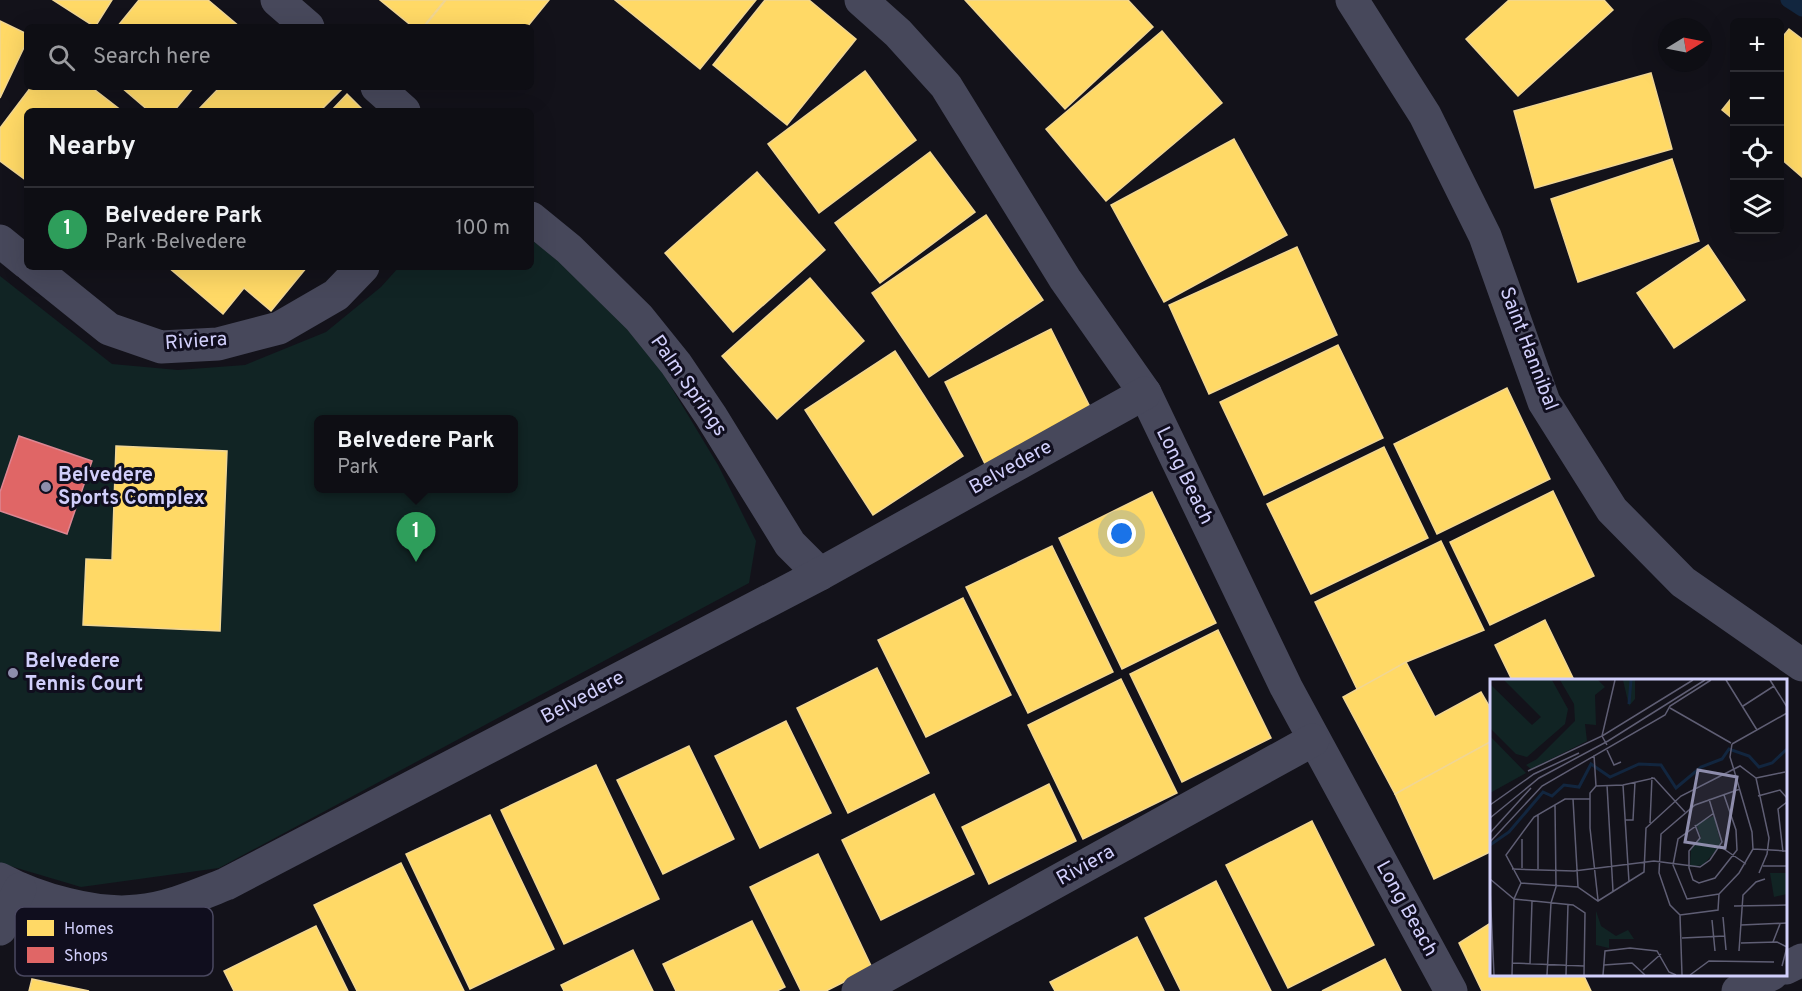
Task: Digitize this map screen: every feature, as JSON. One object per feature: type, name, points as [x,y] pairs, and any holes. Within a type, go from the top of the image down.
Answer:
[{"type":"street","points":[[276,0],[304,24]]},
{"type":"street","name":"Long Beach","points":[[861,0],[898,33],[946,86],[1065,279],[1144,393],[1313,740],[1451,991]]},
{"type":"street","name":"Saint Hannibal","points":[[1352,0],[1425,115],[1485,236],[1544,402],[1612,510],[1683,582],[1802,665]]},
{"type":"street","points":[[380,90],[401,108]]},
{"type":"street","name":"Palm Springs","points":[[534,220],[569,249],[639,318],[676,364],[711,416],[790,544],[820,574]]},
{"type":"street","points":[[0,241],[24,261]]},
{"type":"street","name":"Riviera","points":[[36,270],[109,329],[162,347],[218,344],[279,328],[336,295],[360,270]]},
{"type":"street","name":"Belvedere","points":[[160,907],[178,903],[226,884],[820,574],[1144,393]]},
{"type":"street","name":"Riviera","points":[[858,991],[1313,740]]},
{"type":"street","points":[[0,929],[10,884]]},
{"type":"street","name":"Belvedere","points":[[10,884],[80,907]]},
{"type":"street","points":[[1787,967],[1802,960]]},
{"type":"street","points":[[1738,991],[1770,976]]},
{"type":"green space","points":[[534,242],[617,297],[718,465],[756,541],[749,583],[219,868],[81,887],[0,863],[0,276],[112,364],[178,370],[245,365],[326,332],[381,287],[396,270],[534,270]]},
{"type":"building: Homes","points":[[53,0],[112,0],[97,24],[90,24]]},
{"type":"building: Homes","points":[[139,0],[208,0],[236,24],[119,24]]},
{"type":"building: Homes","points":[[380,0],[445,0],[425,24],[409,24]]},
{"type":"building: Homes","points":[[446,0],[549,0],[529,24],[426,24]]},
{"type":"building: Homes","points":[[615,0],[756,0],[700,69]]},
{"type":"building: Homes","points":[[765,0],[809,0],[856,39],[787,125],[713,65]]},
{"type":"building: Homes","points":[[965,0],[1128,0],[1153,27],[1065,109]]},
{"type":"building: Homes","points":[[1509,0],[1604,0],[1613,10],[1518,96],[1466,39]]},
{"type":"building: Homes","points":[[0,21],[24,33],[24,47],[0,98]]},
{"type":"building: Homes","points":[[1789,29],[1802,39],[1802,177],[1784,161],[1784,35]]},
{"type":"building: Homes","points":[[1162,31],[1222,103],[1106,201],[1046,129]]},
{"type":"building: Homes","points":[[865,71],[916,140],[819,213],[768,144]]},
{"type":"building: Homes","points":[[1651,73],[1672,149],[1535,188],[1514,111]]},
{"type":"building: Homes","points":[[29,90],[95,90],[118,108],[24,108],[24,179],[0,161],[0,128]]},
{"type":"building: Homes","points":[[124,90],[192,90],[176,108],[146,108]]},
{"type":"building: Homes","points":[[217,90],[341,90],[323,108],[200,108]]},
{"type":"building: Homes","points":[[347,94],[361,108],[334,108]]},
{"type":"building: Homes","points":[[1730,100],[1730,117],[1722,110]]},
{"type":"building: Homes","points":[[1234,139],[1287,235],[1164,302],[1111,205]]},
{"type":"building: Homes","points":[[930,152],[975,212],[880,283],[835,223]]},
{"type":"building: Homes","points":[[1672,159],[1699,241],[1578,282],[1551,199]]},
{"type":"building: Homes","points":[[757,172],[825,250],[733,332],[665,253]]},
{"type":"building: Homes","points":[[986,215],[1043,300],[929,377],[872,293]]},
{"type":"building: Homes","points":[[1708,245],[1745,300],[1674,348],[1637,293]]},
{"type":"building: Homes","points":[[1297,247],[1337,335],[1209,394],[1169,305]]},
{"type":"building: Homes","points":[[172,270],[305,270],[271,311],[244,288],[223,314]]},
{"type":"building: Homes","points":[[810,278],[864,341],[777,419],[722,356]]},
{"type":"building: Homes","points":[[1051,329],[1094,415],[987,468],[945,382]]},
{"type":"building: Homes","points":[[1338,345],[1383,438],[1264,495],[1220,402]]},
{"type":"building: Homes","points":[[895,351],[963,456],[873,515],[805,410]]},
{"type":"building: Homes","points":[[1507,388],[1550,479],[1437,534],[1394,444]]},
{"type":"building: Homes","points":[[116,446],[227,451],[220,631],[83,625],[86,559],[112,560]]},
{"type":"building: Homes","points":[[1384,447],[1428,538],[1311,594],[1267,504]]},
{"type":"building: Homes","points":[[1553,491],[1594,576],[1490,625],[1450,542]]},
{"type":"building: Homes","points":[[1152,492],[1216,623],[1122,669],[1059,538]]},
{"type":"building: Homes","points":[[1441,541],[1484,630],[1406,662],[1358,691],[1315,602]]},
{"type":"building: Homes","points":[[1052,546],[1113,672],[1028,713],[966,587]]},
{"type":"building: Homes","points":[[963,598],[1011,695],[926,737],[878,640]]},
{"type":"building: Homes","points":[[1545,620],[1574,679],[1512,679],[1495,645]]},
{"type":"building: Homes","points":[[1218,630],[1271,738],[1182,782],[1130,674]]},
{"type":"building: Homes","points":[[1406,662],[1435,717],[1481,692],[1490,708],[1490,742],[1395,794],[1343,697]]},
{"type":"building: Homes","points":[[877,668],[929,773],[848,813],[797,708]]},
{"type":"building: Homes","points":[[1121,679],[1177,793],[1083,839],[1028,725]]},
{"type":"building: Homes","points":[[786,721],[831,813],[760,848],[715,756]]},
{"type":"building: Homes","points":[[1490,742],[1490,852],[1434,879],[1395,794]]},
{"type":"building: Homes","points":[[689,746],[734,839],[663,874],[617,780]]},
{"type":"building: Homes","points":[[596,765],[659,899],[564,944],[501,810]]},
{"type":"building: Homes","points":[[1049,784],[1076,841],[989,884],[962,827]]},
{"type":"building: Homes","points":[[934,794],[974,874],[881,920],[842,840]]},
{"type":"building: Homes","points":[[490,815],[554,949],[470,989],[406,854]]},
{"type":"building: Homes","points":[[1312,821],[1374,945],[1288,988],[1226,865]]},
{"type":"building: Homes","points":[[818,854],[872,968],[826,991],[801,991],[750,887]]},
{"type":"building: Homes","points":[[401,863],[464,991],[357,991],[314,905]]},
{"type":"building: Homes","points":[[1216,881],[1271,991],[1181,991],[1145,918]]},
{"type":"building: Homes","points":[[752,921],[785,987],[777,991],[676,991],[663,964]]},
{"type":"building: Homes","points":[[1490,923],[1490,976],[1584,976],[1591,991],[1482,991],[1459,943]]},
{"type":"building: Homes","points":[[316,926],[348,991],[234,991],[224,971]]},
{"type":"building: Homes","points":[[1137,937],[1164,991],[1055,991],[1050,982]]},
{"type":"building: Homes","points":[[633,950],[653,991],[564,991],[561,985]]},
{"type":"building: Homes","points":[[1385,959],[1401,991],[1322,991]]},
{"type":"building: Homes","points":[[32,979],[89,991],[29,991]]},
{"type":"building: Shops","points":[[19,436],[92,461],[67,534],[0,511],[0,492]]},
{"type":"waterway","points":[[1788,0],[1802,9]]},
{"type":"place","name":"Belvedere Sports Complex","points":[[46,487]]},
{"type":"place","name":"Belvedere Park","points":[[416,562]]},
{"type":"place","name":"Belvedere Tennis Court","points":[[13,673]]}]
